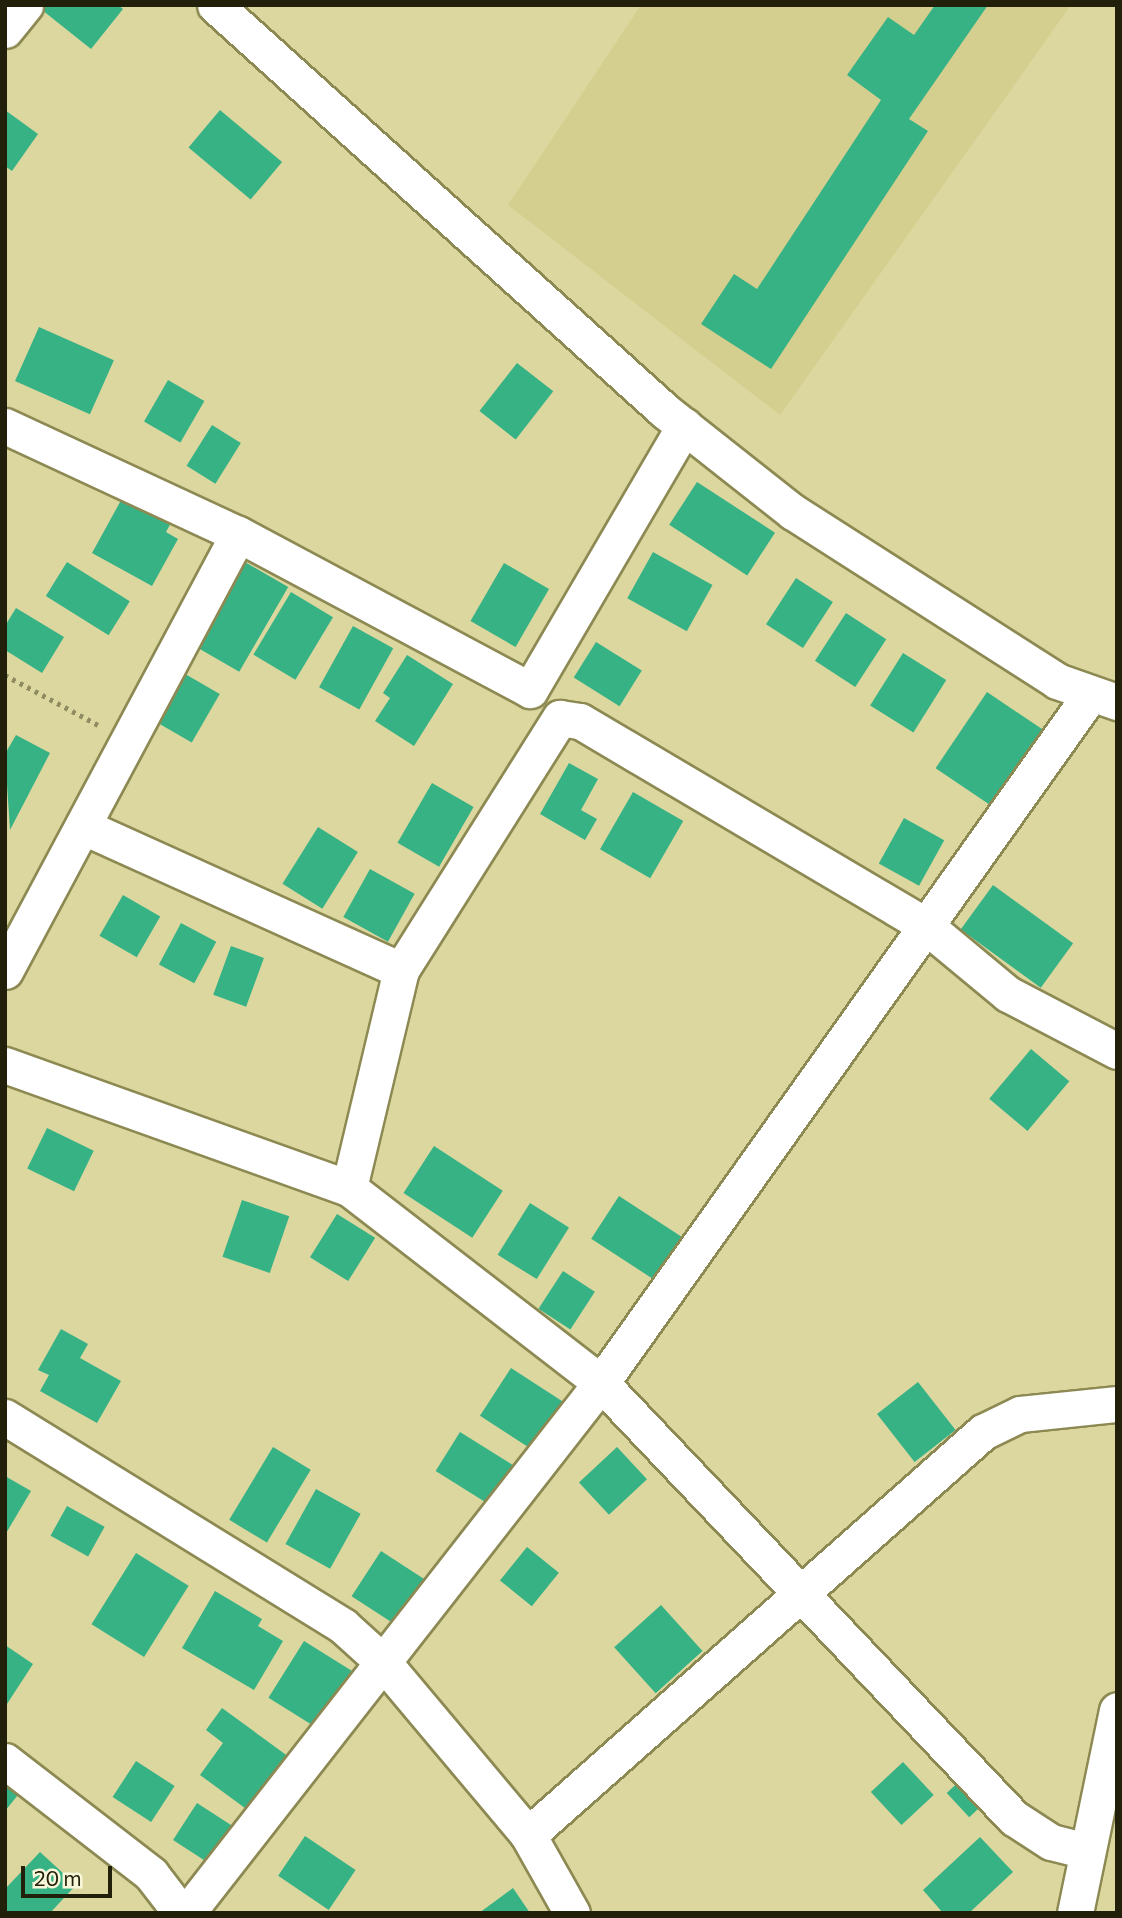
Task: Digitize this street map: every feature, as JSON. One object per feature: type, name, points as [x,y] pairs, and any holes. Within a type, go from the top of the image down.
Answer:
[{"type":"street","points":[[5,30],[25,5]]},
{"type":"street","points":[[187,1913],[601,1383],[926,926],[1103,699],[1058,681],[793,512],[684,426],[215,5]]},
{"type":"street","points":[[5,426],[237,534],[530,690],[684,426]]},
{"type":"street","points":[[5,971],[84,827],[124,740],[237,534]]},
{"type":"street","points":[[349,1188],[401,970],[561,718],[580,721],[926,926],[1008,994],[1117,1051]]},
{"type":"street","points":[[84,827],[401,970]]},
{"type":"street","points":[[5,1065],[349,1188],[601,1383],[1014,1818],[1051,1842],[1087,1851]]},
{"type":"street","points":[[528,1835],[983,1432],[1020,1414],[1117,1404]]},
{"type":"street","points":[[5,1418],[343,1626],[383,1662],[528,1835],[572,1913]]},
{"type":"street","points":[[1075,1913],[1117,1710]]},
{"type":"street","points":[[5,1761],[151,1874],[181,1913]]},
{"type":"path","points":[[5,675],[124,740]]},
{"type":"shaded area","points":[[641,5],[1071,5],[780,415],[508,205]]},
{"type":"building","points":[[46,5],[118,5],[123,9],[91,49],[42,10]]},
{"type":"building","points":[[935,5],[988,5],[909,119],[928,131],[771,369],[701,324],[734,274],[757,289],[881,100],[847,75],[888,17],[914,35]]},
{"type":"building","points":[[5,110],[38,134],[12,171],[5,166]]},
{"type":"building","points":[[220,110],[282,162],[251,200],[189,148]]},
{"type":"building","points":[[39,327],[114,360],[90,414],[15,381]]},
{"type":"building","points":[[517,363],[553,391],[516,439],[479,411]]},
{"type":"building","points":[[168,380],[204,401],[180,443],[144,422]]},
{"type":"building","points":[[212,425],[241,443],[215,484],[187,466]]},
{"type":"building","points":[[697,482],[775,533],[747,575],[669,525]]},
{"type":"building","points":[[125,493],[173,519],[166,532],[178,539],[152,586],[92,553]]},
{"type":"building","points":[[653,552],[712,585],[687,631],[627,598]]},
{"type":"building","points":[[238,558],[288,587],[239,672],[189,643]]},
{"type":"building","points":[[67,562],[130,601],[109,635],[46,596]]},
{"type":"building","points":[[504,563],[549,589],[516,647],[470,621]]},
{"type":"building","points":[[796,578],[833,602],[803,648],[766,624]]},
{"type":"building","points":[[291,592],[333,617],[295,680],[253,655]]},
{"type":"building","points":[[16,608],[64,637],[42,673],[5,650],[5,626]]},
{"type":"building","points":[[846,613],[886,639],[855,687],[815,661]]},
{"type":"building","points":[[353,626],[393,648],[359,710],[319,687]]},
{"type":"building","points":[[596,642],[642,671],[620,706],[574,678]]},
{"type":"building","points":[[903,653],[946,680],[913,733],[870,706]]},
{"type":"building","points":[[407,655],[453,684],[414,746],[375,721],[390,698],[383,693]]},
{"type":"building","points":[[173,667],[220,694],[192,742],[145,715]]},
{"type":"building","points":[[987,692],[1044,731],[993,807],[936,768]]},
{"type":"building","points":[[16,735],[50,753],[10,830],[5,754]]},
{"type":"building","points":[[569,763],[598,779],[581,810],[597,819],[585,840],[540,814]]},
{"type":"building","points":[[432,783],[474,807],[439,867],[398,843]]},
{"type":"building","points":[[633,792],[683,821],[650,878],[600,849]]},
{"type":"building","points":[[904,818],[944,840],[919,886],[879,863]]},
{"type":"building","points":[[318,827],[358,852],[322,909],[282,884]]},
{"type":"building","points":[[370,869],[415,894],[388,942],[343,917]]},
{"type":"building","points":[[993,885],[1073,943],[1041,988],[961,929]]},
{"type":"building","points":[[123,895],[160,916],[137,957],[100,936]]},
{"type":"building","points":[[181,923],[216,942],[194,983],[159,964]]},
{"type":"building","points":[[231,946],[264,958],[246,1007],[213,995]]},
{"type":"building","points":[[1031,1049],[1069,1081],[1028,1131],[989,1099]]},
{"type":"building","points":[[47,1128],[94,1151],[74,1191],[27,1168]]},
{"type":"building","points":[[434,1146],[503,1191],[472,1238],[404,1193]]},
{"type":"building","points":[[619,1196],[683,1237],[655,1280],[591,1239]]},
{"type":"building","points":[[242,1200],[289,1216],[270,1273],[222,1257]]},
{"type":"building","points":[[530,1203],[569,1227],[537,1279],[498,1255]]},
{"type":"building","points":[[337,1214],[375,1238],[348,1281],[310,1257]]},
{"type":"building","points":[[563,1271],[595,1292],[570,1329],[538,1309]]},
{"type":"building","points":[[61,1329],[88,1344],[80,1358],[121,1381],[97,1423],[40,1391],[49,1375],[38,1370]]},
{"type":"building","points":[[511,1368],[564,1402],[533,1450],[480,1416]]},
{"type":"building","points":[[918,1382],[956,1430],[915,1462],[877,1414]]},
{"type":"building","points":[[460,1432],[516,1467],[492,1506],[436,1471]]},
{"type":"building","points":[[273,1447],[311,1470],[267,1543],[229,1520]]},
{"type":"building","points":[[617,1447],[647,1479],[609,1515],[579,1482]]},
{"type":"building","points":[[5,1476],[31,1491],[5,1535]]},
{"type":"building","points":[[316,1489],[361,1514],[330,1569],[285,1544]]},
{"type":"building","points":[[67,1506],[105,1527],[88,1557],[51,1536]]},
{"type":"building","points":[[527,1547],[559,1573],[532,1606],[500,1580]]},
{"type":"building","points":[[381,1551],[428,1581],[399,1627],[352,1596]]},
{"type":"building","points":[[136,1553],[189,1586],[144,1657],[91,1624]]},
{"type":"building","points":[[215,1591],[262,1619],[258,1626],[283,1641],[254,1690],[182,1648]]},
{"type":"building","points":[[661,1605],[702,1651],[656,1693],[614,1647]]},
{"type":"building","points":[[304,1641],[355,1673],[319,1730],[268,1698]]},
{"type":"building","points":[[5,1645],[33,1664],[5,1707]]},
{"type":"building","points":[[222,1708],[289,1757],[249,1811],[200,1775],[223,1743],[206,1730]]},
{"type":"building","points":[[136,1761],[175,1786],[151,1822],[113,1797]]},
{"type":"building","points":[[903,1762],[934,1795],[902,1825],[871,1792]]},
{"type":"building","points":[[965,1776],[988,1800],[969,1817],[947,1793]]},
{"type":"building","points":[[5,1785],[18,1795],[5,1811]]},
{"type":"building","points":[[197,1803],[236,1828],[212,1865],[173,1840]]},
{"type":"building","points":[[305,1836],[356,1870],[329,1910],[278,1876]]},
{"type":"building","points":[[980,1837],[1013,1872],[969,1913],[943,1913],[923,1890]]},
{"type":"building","points":[[40,1852],[76,1885],[50,1913],[5,1913],[5,1889]]},
{"type":"building","points":[[513,1888],[530,1913],[479,1913]]}]
